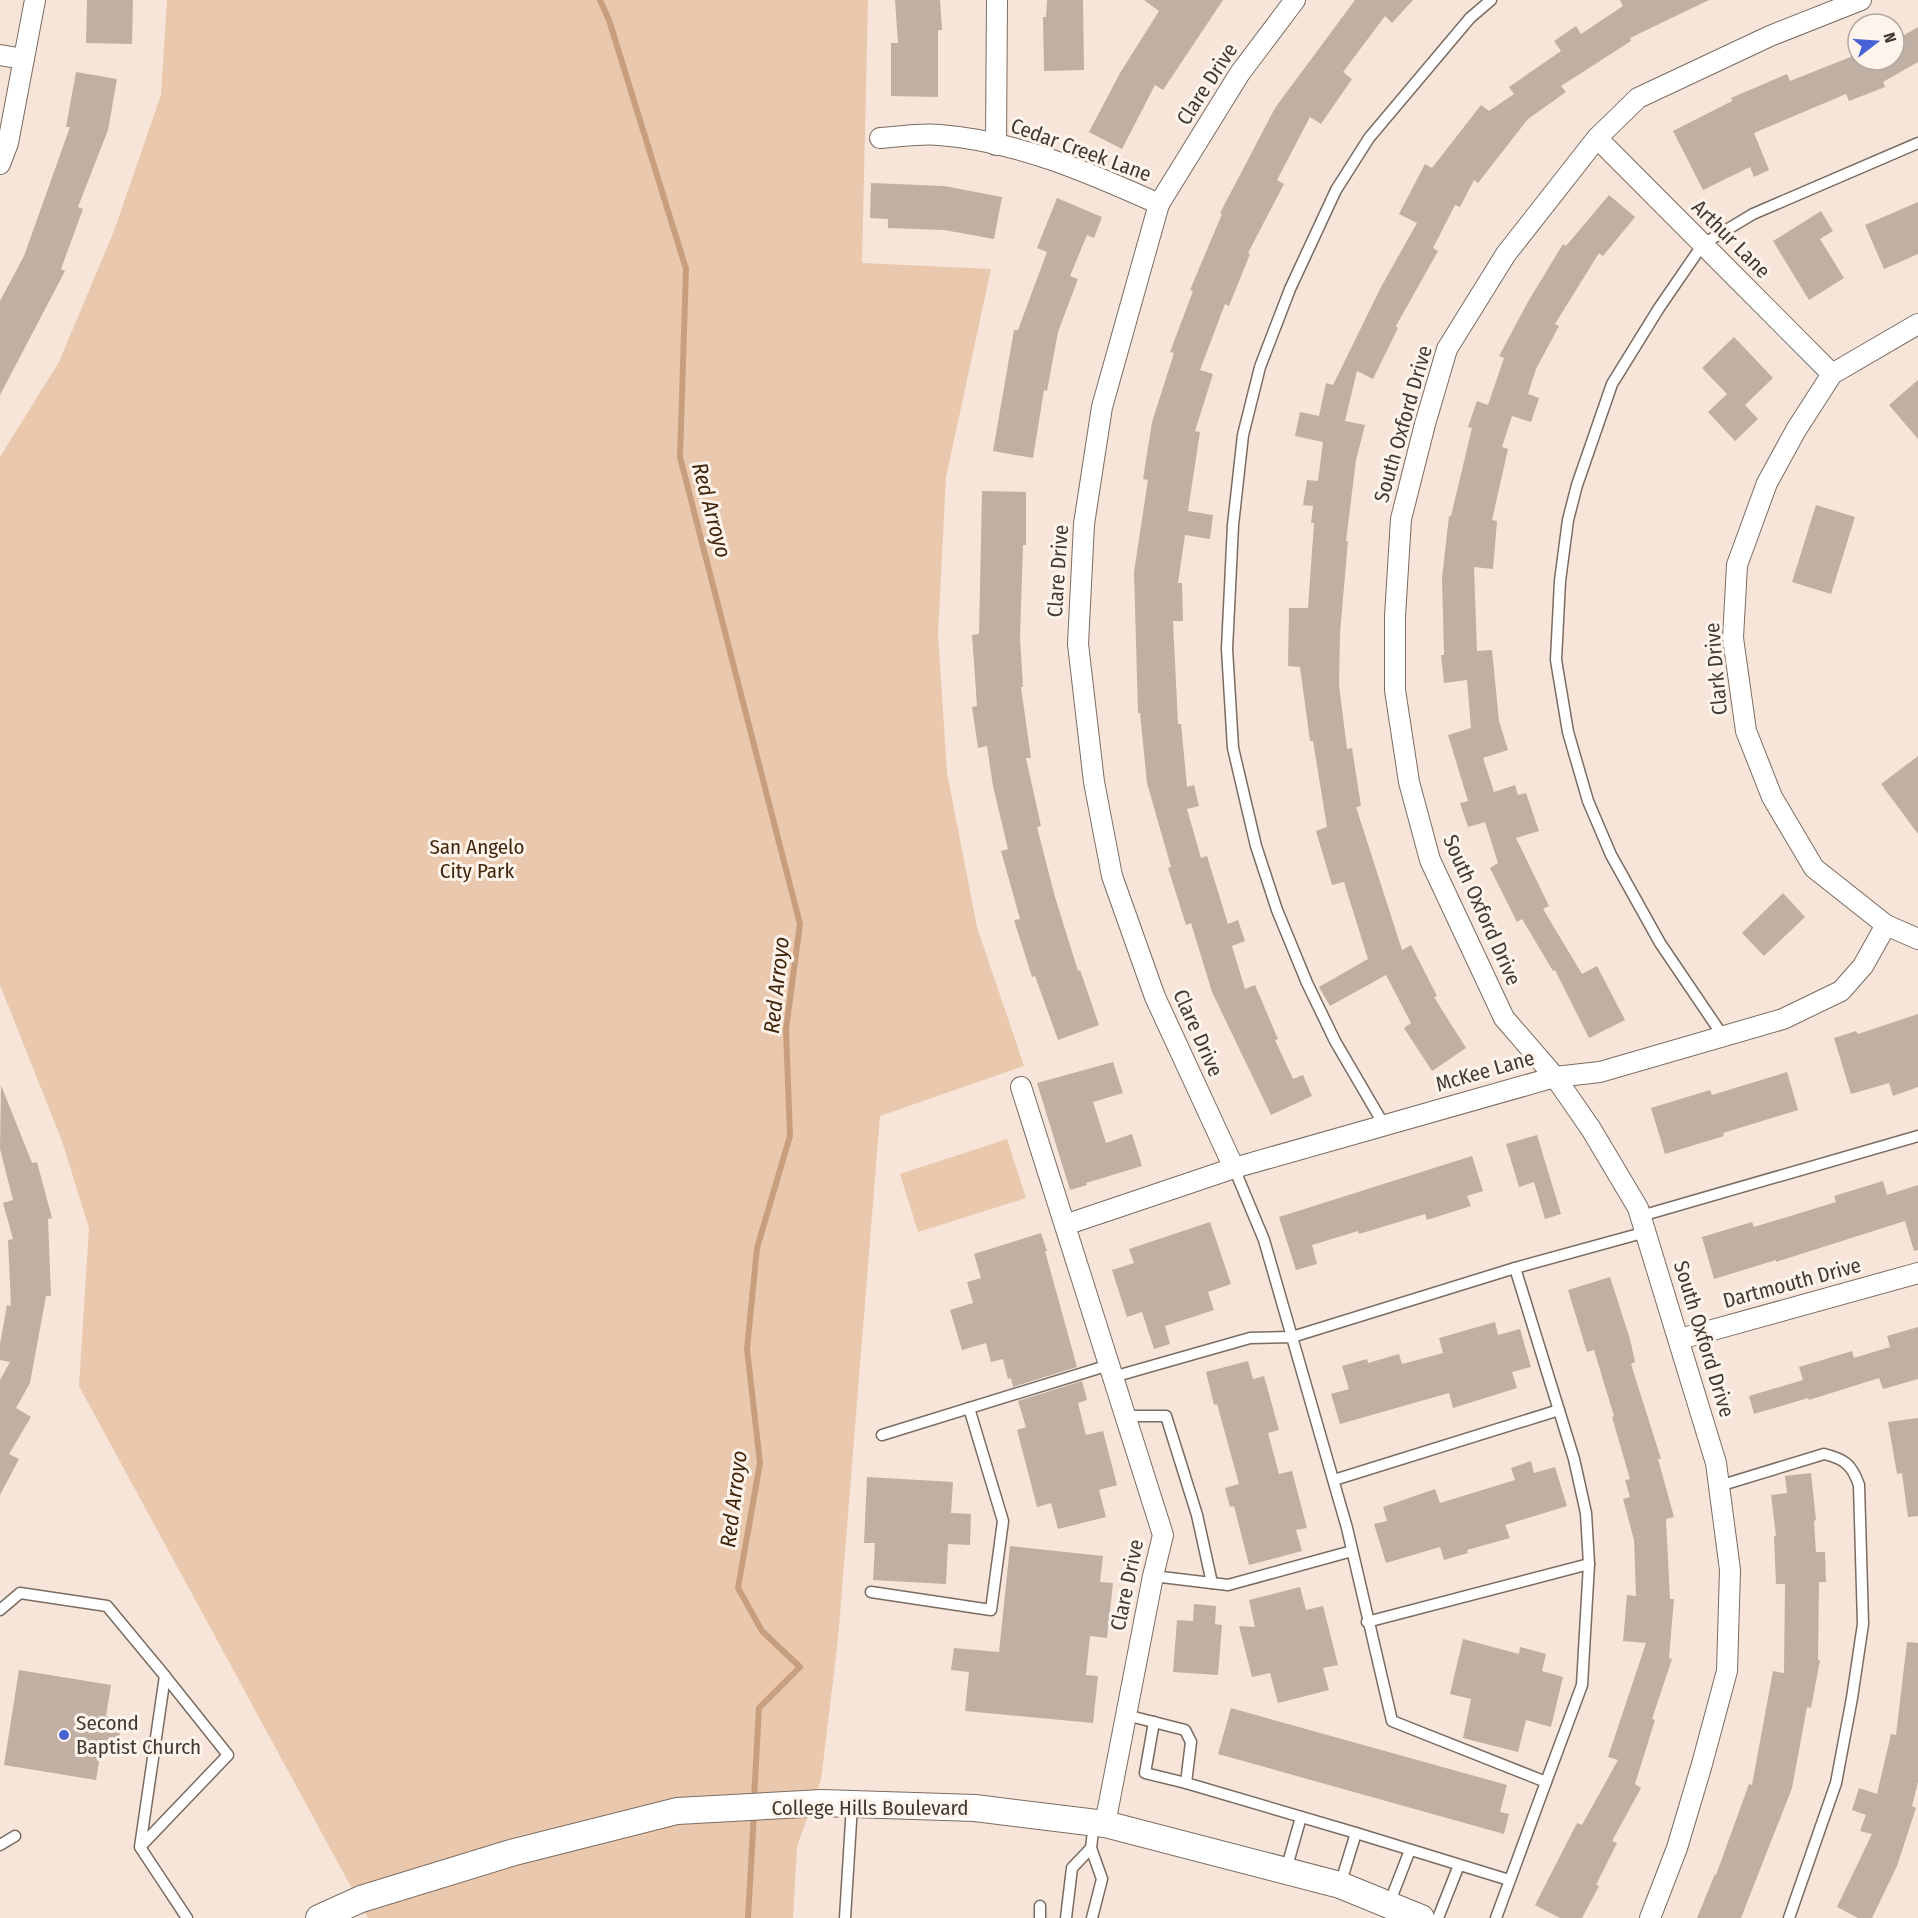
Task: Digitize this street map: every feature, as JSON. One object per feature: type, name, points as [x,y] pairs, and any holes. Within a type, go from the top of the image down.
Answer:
[{"type":"street","points":[[0,164],[8,143],[35,0]]},
{"type":"street","points":[[996,145],[998,0]]},
{"type":"street","name":"Clare Drive","points":[[1234,1168],[1155,997],[1112,876],[1094,782],[1078,644],[1084,524],[1102,406],[1159,204],[1240,73],[1295,0]]},
{"type":"street","name":"South Oxford Drive","points":[[1650,1918],[1677,1848],[1727,1671],[1730,1570],[1716,1463],[1680,1339],[1638,1208],[1591,1129],[1555,1077],[1504,1018],[1430,860],[1409,782],[1395,690],[1395,616],[1401,519],[1447,348],[1506,255],[1597,138],[1638,98],[1770,36],[1861,0]]},
{"type":"street","points":[[0,55],[24,59]]},
{"type":"street","name":"Cedar Creek Lane","points":[[880,138],[939,135],[1031,153],[1074,168],[1159,204]]},
{"type":"street","name":"Arthur Lane","points":[[1597,138],[1832,374]]},
{"type":"street","name":"Clark Drive","points":[[1918,324],[1832,374],[1796,430],[1767,483],[1737,564],[1733,638],[1746,731],[1772,798],[1814,868],[1886,924],[1918,939]]},
{"type":"street","name":"McKee Lane","points":[[1065,1224],[1234,1168],[1384,1125],[1555,1077],[1600,1072],[1783,1019],[1841,991],[1863,966],[1886,924]]},
{"type":"street","name":"Clare Drive","points":[[1021,1087],[1162,1535],[1126,1716],[1099,1823]]},
{"type":"street","name":"Dartmouth Drive","points":[[1680,1339],[1918,1273]]},
{"type":"street","name":"College Hills Boulevard","points":[[319,1918],[361,1899],[512,1852],[677,1811],[822,1803],[975,1808],[1099,1823],[1340,1885],[1421,1918]]},
{"type":"lane","points":[[1384,1125],[1335,1041],[1306,982],[1277,910],[1256,846],[1233,748],[1227,649],[1233,525],[1243,435],[1260,367],[1290,289],[1336,190],[1369,138],[1470,18],[1491,0]]},
{"type":"lane","points":[[1724,1036],[1660,943],[1611,855],[1588,801],[1568,732],[1556,660],[1560,580],[1568,520],[1577,485],[1612,384],[1659,308],[1703,244],[1753,214],[1918,143]]},
{"type":"lane","points":[[882,1435],[969,1408],[1111,1371],[1250,1338],[1292,1337],[1515,1268],[1643,1224],[1918,1136]]},
{"type":"lane","points":[[1234,1168],[1264,1240],[1334,1480],[1392,1721],[1546,1782]]},
{"type":"lane","points":[[1496,1918],[1582,1685],[1589,1564],[1586,1513],[1574,1459],[1515,1268]]},
{"type":"lane","points":[[871,1592],[991,1610],[1003,1521],[969,1408]]},
{"type":"lane","points":[[1334,1480],[1559,1410]]},
{"type":"lane","points":[[1125,1416],[1166,1416],[1197,1515],[1212,1583]]},
{"type":"lane","points":[[1719,1486],[1824,1454],[1839,1457],[1848,1464],[1859,1485],[1863,1624],[1852,1698],[1836,1783],[1789,1918]]},
{"type":"lane","points":[[1153,1576],[1228,1585],[1352,1551]]},
{"type":"lane","points":[[1367,1622],[1589,1564]]},
{"type":"lane","points":[[0,1610],[20,1593],[107,1606],[228,1755],[140,1847]]},
{"type":"lane","points":[[165,1676],[140,1847],[188,1918]]},
{"type":"lane","points":[[1126,1716],[1185,1730],[1191,1742],[1186,1783]]},
{"type":"lane","points":[[1154,1722],[1145,1773],[1186,1783],[1509,1880]]},
{"type":"lane","points":[[845,1918],[852,1805]]},
{"type":"lane","points":[[1286,1870],[1301,1817]]},
{"type":"lane","points":[[1066,1918],[1072,1868],[1091,1848],[1099,1823]]},
{"type":"lane","points":[[1340,1885],[1356,1833]]},
{"type":"lane","points":[[0,1845],[15,1836]]},
{"type":"lane","points":[[1091,1848],[1102,1879],[1092,1918]]},
{"type":"lane","points":[[1389,1904],[1410,1850]]},
{"type":"lane","points":[[1438,1918],[1459,1865]]},
{"type":"lane","points":[[1040,1906],[1040,1918]]},
{"type":"green space","name":"San Angelo City Park","points":[[167,0],[868,0],[862,263],[991,269],[946,477],[938,634],[947,773],[977,927],[1024,1066],[880,1116],[838,1639],[821,1780],[797,1846],[793,1918],[368,1918],[79,1386],[89,1228],[62,1141],[0,985],[0,457],[59,362],[114,231],[161,95]]},
{"type":"green space","points":[[1007,1139],[1026,1198],[918,1232],[900,1174]]},
{"type":"building","points":[[87,0],[133,0],[132,44],[86,43]]},
{"type":"building","points":[[895,0],[940,0],[942,30],[938,30],[938,97],[891,96],[891,43],[898,43]]},
{"type":"building","points":[[1047,0],[1083,0],[1084,70],[1044,71],[1043,17],[1046,17]]},
{"type":"building","points":[[1144,0],[1223,0],[1163,90],[1155,85],[1122,149],[1089,132],[1120,73],[1159,11]]},
{"type":"building","points":[[1355,0],[1413,0],[1392,23],[1385,16],[1343,72],[1352,79],[1321,124],[1310,117],[1277,180],[1284,184],[1248,253],[1250,254],[1229,306],[1225,304],[1200,370],[1213,374],[1195,431],[1200,432],[1188,511],[1213,515],[1210,539],[1185,535],[1178,583],[1182,583],[1183,621],[1173,621],[1178,724],[1181,724],[1187,787],[1194,785],[1199,806],[1187,809],[1201,858],[1207,856],[1228,924],[1238,920],[1245,941],[1232,946],[1245,989],[1255,985],[1278,1039],[1275,1040],[1293,1079],[1303,1075],[1312,1096],[1271,1115],[1212,992],[1191,923],[1186,925],[1168,868],[1171,867],[1147,783],[1140,713],[1138,713],[1134,572],[1148,480],[1143,479],[1152,422],[1174,353],[1170,352],[1193,291],[1190,290],[1222,214],[1220,213],[1275,108]]},
{"type":"building","points":[[1620,0],[1709,0],[1630,38],[1631,41],[1561,86],[1566,92],[1528,119],[1478,183],[1474,180],[1460,207],[1455,205],[1433,248],[1438,251],[1396,326],[1398,328],[1373,379],[1357,371],[1345,421],[1365,425],[1356,460],[1346,541],[1348,541],[1340,633],[1339,685],[1347,749],[1352,748],[1361,806],[1356,807],[1402,950],[1411,945],[1437,996],[1434,997],[1466,1048],[1432,1071],[1404,1028],[1411,1023],[1386,975],[1330,1006],[1319,987],[1368,959],[1344,882],[1332,885],[1316,831],[1327,827],[1313,741],[1310,741],[1300,667],[1288,666],[1289,608],[1308,608],[1314,523],[1311,523],[1313,506],[1303,505],[1307,480],[1318,481],[1323,442],[1295,436],[1300,412],[1319,416],[1326,383],[1333,385],[1381,287],[1417,223],[1399,214],[1425,164],[1432,168],[1481,105],[1489,111],[1514,94],[1509,87],[1561,51],[1554,41],[1576,26],[1581,34],[1623,6]]},
{"type":"building","points":[[1918,27],[1918,62],[1906,69],[1906,34]]},
{"type":"building","points":[[1846,59],[1846,72],[1900,72],[1883,82],[1885,87],[1849,101],[1846,94],[1754,133],[1769,170],[1754,177],[1750,167],[1703,190],[1673,131],[1732,101],[1731,98],[1787,74],[1790,81]]},
{"type":"building","points":[[76,72],[117,79],[108,130],[78,207],[83,209],[61,269],[65,271],[0,395],[0,301],[24,256],[70,127],[66,127]]},
{"type":"building","points":[[871,183],[944,186],[1002,197],[994,239],[944,230],[888,228],[888,219],[870,218]]},
{"type":"building","points":[[1609,195],[1635,217],[1603,256],[1599,253],[1555,324],[1559,326],[1536,369],[1528,394],[1539,398],[1531,422],[1512,416],[1502,447],[1508,449],[1492,520],[1497,521],[1493,569],[1474,567],[1477,651],[1492,650],[1499,721],[1508,750],[1483,758],[1494,792],[1515,785],[1518,795],[1526,793],[1539,831],[1516,838],[1549,906],[1543,909],[1582,974],[1597,966],[1625,1020],[1589,1038],[1555,970],[1553,971],[1522,919],[1517,922],[1490,868],[1498,863],[1485,822],[1468,827],[1460,803],[1468,801],[1448,735],[1471,728],[1467,680],[1444,683],[1441,655],[1444,655],[1442,578],[1449,516],[1451,516],[1472,428],[1468,427],[1477,401],[1488,405],[1504,358],[1499,356],[1563,244],[1566,246]]},
{"type":"building","points":[[1057,198],[1102,217],[1094,238],[1087,235],[1070,276],[1078,279],[1058,332],[1047,391],[1044,390],[1033,458],[993,451],[1014,330],[1018,330],[1047,252],[1037,248]]},
{"type":"building","points":[[1918,202],[1918,254],[1884,269],[1865,225]]},
{"type":"building","points":[[1821,211],[1833,231],[1820,239],[1844,278],[1809,300],[1773,241]]},
{"type":"building","points":[[1734,337],[1773,378],[1745,405],[1758,419],[1735,441],[1708,412],[1727,394],[1702,368]]},
{"type":"building","points":[[1918,380],[1918,439],[1889,405]]},
{"type":"building","points":[[982,491],[1026,492],[1026,545],[1023,545],[1020,638],[1023,687],[1021,687],[1031,758],[1026,758],[1041,826],[1037,827],[1055,897],[1078,971],[1080,970],[1099,1025],[1058,1040],[1035,976],[1032,977],[1014,920],[1020,919],[1001,851],[1008,849],[993,786],[987,746],[978,748],[972,707],[977,706],[972,635],[979,634]]},
{"type":"building","points":[[1816,505],[1855,517],[1831,594],[1792,582]]},
{"type":"building","points":[[1918,756],[1918,834],[1881,784]]},
{"type":"building","points":[[1783,893],[1805,917],[1764,956],[1742,933]]},
{"type":"building","points":[[1918,1014],[1918,1087],[1893,1096],[1889,1083],[1851,1094],[1834,1038],[1856,1031],[1858,1034]]},
{"type":"building","points":[[1113,1062],[1123,1093],[1093,1102],[1106,1143],[1132,1134],[1142,1166],[1070,1190],[1037,1083]]},
{"type":"building","points":[[1787,1072],[1798,1110],[1665,1154],[1651,1108],[1710,1090],[1712,1095]]},
{"type":"building","points":[[1,1085],[32,1163],[37,1162],[52,1218],[48,1219],[51,1296],[46,1296],[30,1383],[16,1408],[31,1417],[9,1454],[19,1459],[0,1495],[0,1380],[10,1362],[0,1360],[0,1344],[7,1305],[11,1306],[8,1240],[13,1239],[3,1203],[13,1200],[0,1149]]},
{"type":"building","points":[[1537,1135],[1561,1214],[1545,1219],[1534,1182],[1519,1187],[1506,1144]]},
{"type":"building","points":[[1472,1156],[1483,1191],[1467,1196],[1471,1206],[1427,1220],[1425,1214],[1359,1234],[1358,1231],[1312,1245],[1317,1264],[1296,1270],[1279,1217]]},
{"type":"building","points":[[1883,1181],[1887,1195],[1918,1185],[1918,1250],[1914,1251],[1905,1221],[1714,1279],[1702,1237],[1752,1222],[1754,1227],[1836,1202],[1834,1196]]},
{"type":"building","points":[[1210,1222],[1231,1284],[1208,1292],[1214,1310],[1165,1326],[1170,1344],[1154,1349],[1142,1312],[1127,1317],[1112,1270],[1134,1263],[1129,1249]]},
{"type":"building","points":[[1041,1233],[1077,1367],[1013,1387],[1011,1378],[1008,1379],[1003,1359],[991,1362],[986,1343],[962,1350],[950,1310],[973,1303],[967,1282],[981,1278],[974,1254]]},
{"type":"building","points":[[1610,1277],[1630,1339],[1635,1362],[1631,1364],[1661,1459],[1658,1459],[1674,1517],[1666,1519],[1670,1599],[1674,1599],[1669,1658],[1672,1659],[1652,1719],[1655,1720],[1635,1784],[1641,1788],[1612,1841],[1617,1843],[1596,1885],[1599,1886],[1582,1918],[1560,1918],[1535,1905],[1577,1823],[1582,1825],[1618,1760],[1608,1757],[1646,1643],[1623,1641],[1627,1595],[1636,1596],[1634,1540],[1623,1499],[1630,1497],[1625,1480],[1630,1479],[1594,1350],[1587,1352],[1568,1290]]},
{"type":"building","points":[[1495,1322],[1498,1335],[1520,1329],[1531,1367],[1512,1372],[1517,1388],[1453,1408],[1449,1393],[1340,1424],[1331,1394],[1349,1389],[1342,1366],[1367,1359],[1368,1363],[1399,1354],[1402,1364],[1443,1353],[1439,1338]]},
{"type":"building","points":[[1918,1327],[1918,1379],[1883,1389],[1879,1378],[1754,1414],[1749,1396],[1803,1380],[1799,1367],[1852,1351],[1854,1358],[1890,1347],[1887,1336]]},
{"type":"building","points":[[1248,1361],[1253,1379],[1264,1376],[1279,1430],[1268,1433],[1279,1474],[1292,1471],[1307,1528],[1296,1530],[1302,1551],[1249,1565],[1234,1506],[1230,1507],[1225,1488],[1239,1484],[1206,1372]]},
{"type":"building","points":[[1082,1381],[1087,1400],[1078,1403],[1086,1435],[1103,1431],[1117,1485],[1099,1490],[1106,1517],[1058,1529],[1051,1503],[1037,1507],[1017,1430],[1026,1427],[1018,1401]]},
{"type":"building","points":[[1918,1418],[1918,1516],[1908,1517],[1902,1473],[1897,1474],[1888,1422]]},
{"type":"building","points":[[1531,1461],[1534,1473],[1555,1467],[1567,1506],[1505,1525],[1510,1538],[1467,1550],[1468,1553],[1444,1560],[1440,1547],[1386,1563],[1374,1524],[1387,1521],[1383,1507],[1435,1489],[1440,1503],[1515,1480],[1511,1468]]},
{"type":"building","points":[[1811,1473],[1816,1520],[1814,1521],[1816,1552],[1825,1552],[1826,1582],[1819,1582],[1818,1660],[1820,1660],[1811,1708],[1807,1707],[1792,1788],[1741,1918],[1697,1918],[1716,1875],[1749,1784],[1752,1785],[1773,1671],[1784,1673],[1785,1584],[1776,1584],[1774,1536],[1776,1536],[1771,1495],[1787,1493],[1785,1476]]},
{"type":"building","points":[[867,1477],[953,1482],[951,1513],[971,1514],[970,1545],[948,1544],[946,1584],[873,1580],[875,1543],[864,1543]]},
{"type":"building","points":[[1010,1546],[1103,1556],[1100,1582],[1113,1583],[1107,1638],[1090,1636],[1086,1675],[1098,1676],[1093,1723],[965,1711],[969,1672],[951,1670],[954,1648],[999,1652]]},
{"type":"building","points":[[1300,1587],[1306,1610],[1323,1606],[1338,1665],[1323,1668],[1329,1690],[1278,1703],[1270,1673],[1252,1677],[1239,1626],[1255,1627],[1249,1600]]},
{"type":"building","points":[[1194,1604],[1216,1606],[1215,1624],[1222,1625],[1218,1675],[1173,1672],[1177,1620],[1193,1621]]},
{"type":"building","points":[[1463,1639],[1519,1654],[1520,1647],[1546,1654],[1542,1671],[1563,1677],[1551,1727],[1526,1720],[1518,1752],[1463,1738],[1471,1699],[1450,1694]]},
{"type":"building","points":[[1907,1642],[1918,1643],[1918,1782],[1912,1806],[1916,1808],[1897,1866],[1872,1918],[1858,1918],[1837,1907],[1872,1834],[1860,1831],[1866,1815],[1852,1810],[1859,1788],[1877,1794],[1891,1734],[1896,1735]]},
{"type":"building","name":"Second Baptist Church","points":[[19,1670],[111,1685],[106,1716],[122,1719],[117,1753],[101,1750],[96,1780],[4,1765]]},
{"type":"building","points":[[1231,1708],[1507,1785],[1500,1812],[1509,1814],[1504,1834],[1218,1754]]},
{"type":"waterway","name":"Red Arroyo","points":[[600,0],[609,20],[686,269],[680,457],[800,924],[786,1029],[790,1136],[757,1248],[747,1349],[760,1463],[738,1588],[762,1631],[800,1667],[759,1708],[754,1799]]},
{"type":"waterway","name":"Red Arroyo","points":[[748,1918],[754,1813]]},
{"type":"place","name":"Second Baptist Church","points":[[64,1735]]}]
